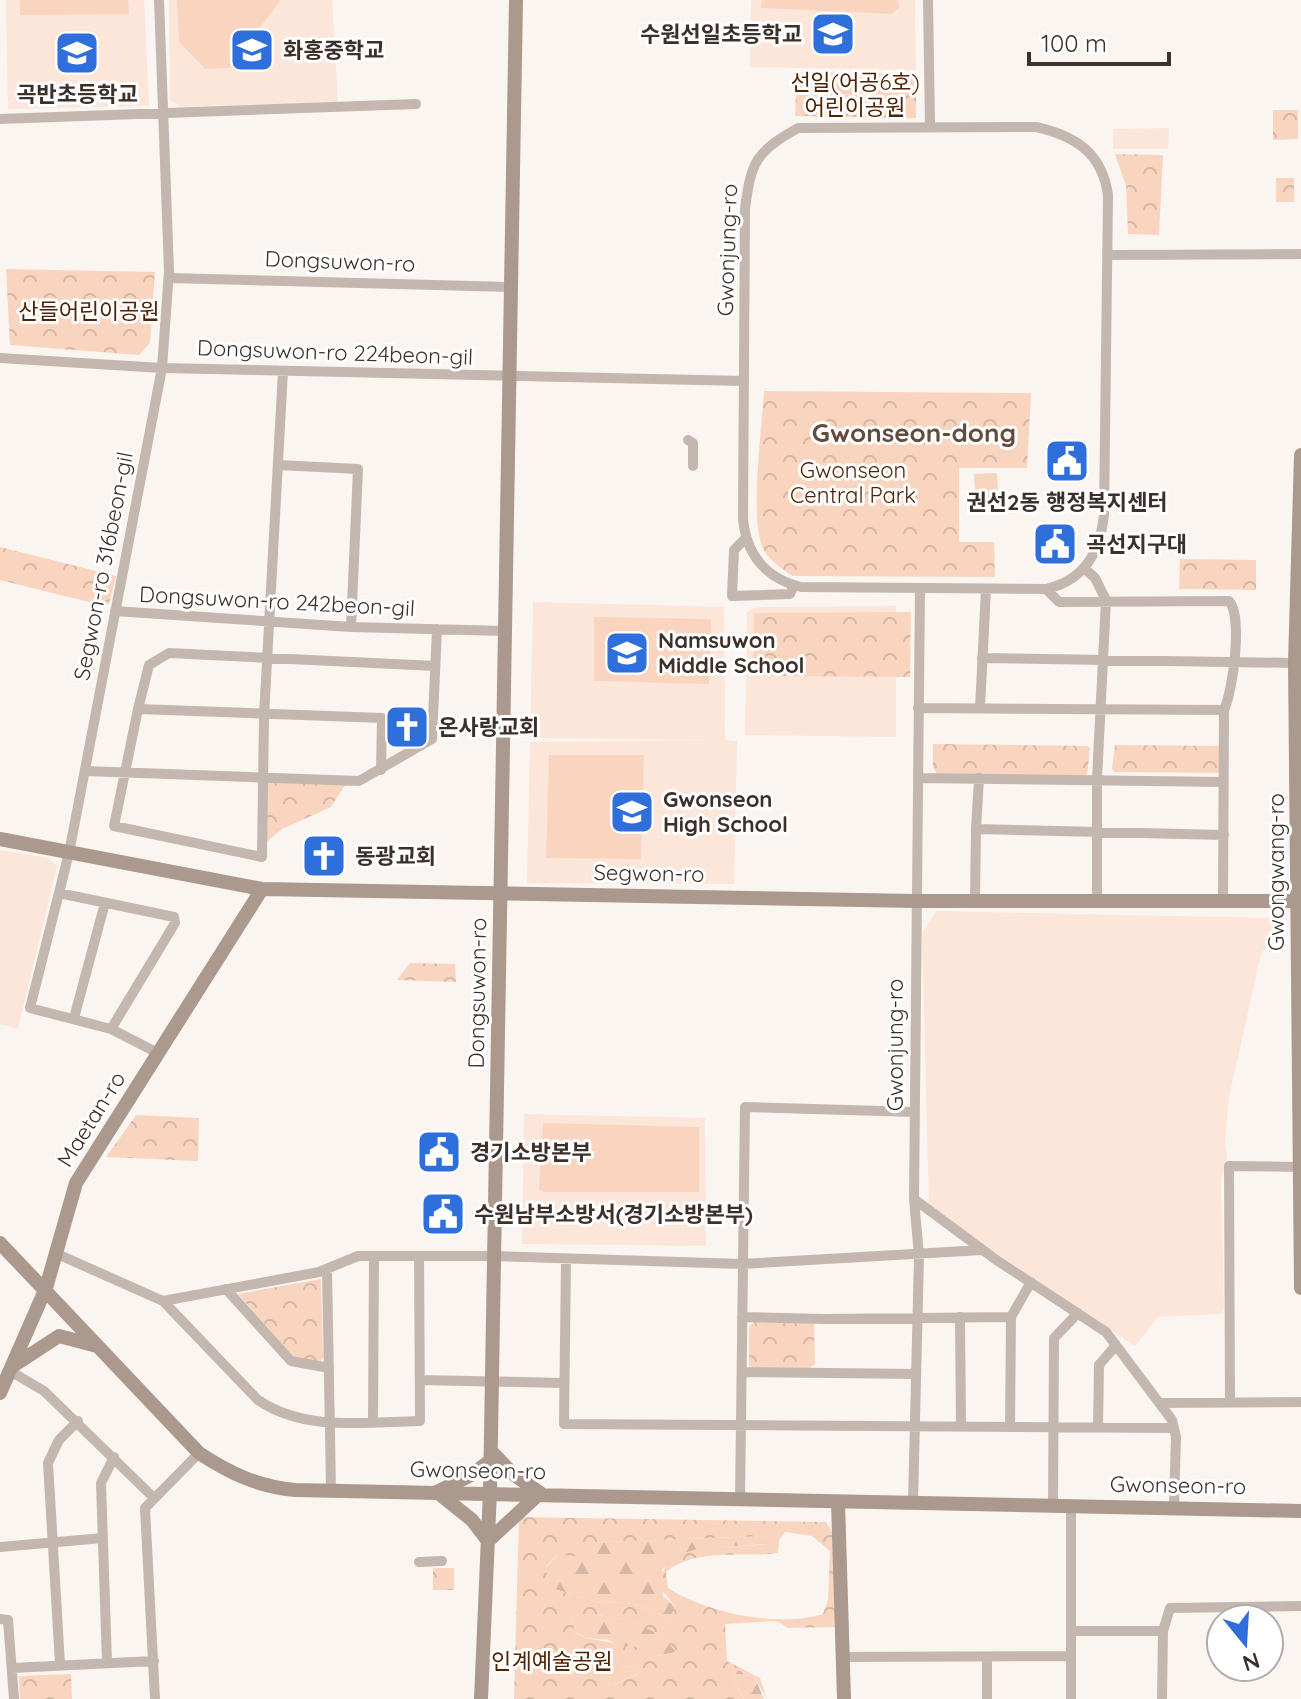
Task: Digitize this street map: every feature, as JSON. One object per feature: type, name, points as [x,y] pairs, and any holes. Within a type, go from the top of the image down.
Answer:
[{"type":"street","name":"Segwon-ro 316beon-gil","points":[[74,1018],[30,1008],[69,853],[162,368],[169,278],[159,0]]},
{"type":"street","name":"Dongsuwon-ro","points":[[481,1699],[491,1455],[516,0]]},
{"type":"street","points":[[928,0],[930,126]]},
{"type":"street","points":[[0,119],[416,104]]},
{"type":"street","name":"Gwonjung-ro","points":[[794,585],[790,594],[732,596],[734,550],[745,539],[745,209],[754,160],[766,146],[798,128],[1036,127],[1080,142],[1099,164],[1105,178],[1108,255],[1104,515],[1102,539],[1084,568]]},
{"type":"street","points":[[1108,255],[1301,254]]},
{"type":"street","name":"Dongsuwon-ro","points":[[169,278],[510,287]]},
{"type":"street","name":"Dongsuwon-ro 224beon-gil","points":[[0,358],[162,368],[744,381]]},
{"type":"street","points":[[283,371],[267,658],[264,716],[262,857],[114,826],[149,665],[169,653],[267,658],[435,666]]},
{"type":"street","points":[[688,440],[693,443],[693,466]]},
{"type":"street","name":"Gwongwang-ro","points":[[1301,455],[1295,663],[1300,901],[1301,1288]]},
{"type":"street","points":[[278,465],[358,469],[351,627]]},
{"type":"street","points":[[745,539],[763,568],[794,585],[1046,589],[1069,580],[1084,568],[1095,578],[1106,600],[1097,779],[1097,901]]},
{"type":"street","name":"Gwonjung-ro","points":[[913,1503],[919,1256],[914,1199],[920,588]]},
{"type":"street","points":[[980,708],[986,589]]},
{"type":"street","points":[[1046,589],[1059,602],[1229,601],[1235,615],[1233,691],[1224,710],[1223,901]]},
{"type":"street","name":"Dongsuwon-ro 242beon-gil","points":[[115,611],[351,627],[505,631]]},
{"type":"street","name":"Dongsuwon-ro 242beon-gil","points":[[381,770],[432,739],[437,629]]},
{"type":"street","points":[[982,658],[1295,663]]},
{"type":"street","points":[[918,708],[1224,710]]},
{"type":"street","points":[[85,771],[359,781],[381,770],[382,718],[138,709]]},
{"type":"street","points":[[918,778],[1223,782]]},
{"type":"street","points":[[975,901],[979,778]]},
{"type":"street","points":[[976,829],[1224,835]]},
{"type":"street","name":"Segwon-ro","points":[[0,839],[262,889],[916,901],[1300,901]]},
{"type":"street","name":"Maetan-ro","points":[[0,1393],[46,1288],[76,1183],[262,889]]},
{"type":"street","points":[[59,893],[174,917],[175,923],[111,1029]]},
{"type":"street","points":[[105,903],[74,1018],[111,1029],[158,1053]]},
{"type":"street","points":[[740,1499],[745,1107],[915,1112]]},
{"type":"street","points":[[1230,1403],[1229,1166],[1300,1167]]},
{"type":"street","points":[[914,1199],[982,1250],[1106,1332],[1160,1403],[1174,1428],[1174,1507]]},
{"type":"street","name":"Gwonseon-ro","points":[[0,1243],[46,1288],[199,1453],[232,1475],[263,1485],[331,1490],[490,1491],[838,1502],[1301,1511]]},
{"type":"street","points":[[163,1301],[327,1269],[358,1256],[494,1256],[742,1264],[982,1250]]},
{"type":"street","points":[[55,1253],[163,1301],[258,1400],[293,1419],[329,1422],[420,1421],[419,1256]]},
{"type":"street","points":[[373,1422],[374,1256]]},
{"type":"street","points":[[566,1260],[564,1424],[1174,1428]]},
{"type":"street","points":[[327,1269],[331,1490]]},
{"type":"street","points":[[1010,1427],[1011,1317],[1031,1282]]},
{"type":"street","points":[[226,1289],[291,1361],[329,1368]]},
{"type":"street","points":[[1053,1505],[1054,1338],[1078,1313]]},
{"type":"street","points":[[742,1317],[1011,1317]]},
{"type":"street","points":[[960,1317],[961,1427]]},
{"type":"street","points":[[101,1348],[59,1336],[12,1369],[44,1391],[78,1421],[154,1498]]},
{"type":"street","points":[[1098,1428],[1099,1365],[1116,1345]]},
{"type":"street","points":[[743,1372],[916,1374]]},
{"type":"street","points":[[420,1380],[564,1383]]},
{"type":"street","points":[[1160,1403],[1301,1402]]},
{"type":"street","points":[[60,1664],[48,1463],[59,1440],[78,1421]]},
{"type":"street","points":[[155,1699],[145,1508],[199,1453]]},
{"type":"street","points":[[491,1455],[540,1493],[488,1541],[472,1520],[437,1492],[471,1475],[491,1455]]},
{"type":"street","points":[[107,1662],[101,1483],[114,1457]]},
{"type":"street","points":[[838,1502],[844,1699]]},
{"type":"street","points":[[1071,1505],[1071,1699]]},
{"type":"street","points":[[0,1547],[103,1538]]},
{"type":"street","points":[[419,1562],[442,1561]]},
{"type":"street","points":[[1162,1699],[1163,1631],[1170,1608],[1301,1606]]},
{"type":"street","points":[[0,1619],[8,1620],[14,1699]]},
{"type":"street","points":[[1071,1631],[1163,1631]]},
{"type":"street","points":[[843,1657],[1071,1656]]},
{"type":"street","points":[[987,1657],[987,1699]]},
{"type":"street","points":[[12,1668],[154,1661]]},
{"type":"shaded area","name":"곡반초등학교","points":[[6,0],[144,0],[149,106],[8,109]]},
{"type":"shaded area","name":"화홍중학교","points":[[169,0],[332,0],[338,102],[181,107],[170,100]]},
{"type":"shaded area","name":"수원선일초등학교","points":[[751,0],[915,0],[916,70],[750,67]]},
{"type":"shaded area","points":[[1169,128],[1168,149],[1113,149],[1113,129]]},
{"type":"shaded area","points":[[533,602],[724,607],[725,740],[737,741],[734,884],[527,883],[530,742],[721,740],[530,738]]},
{"type":"shaded area","points":[[896,606],[896,737],[745,735],[747,612],[756,607]]},
{"type":"shaded area","points":[[0,850],[48,858],[57,866],[18,1029],[0,1024]]},
{"type":"shaded area","points":[[936,911],[1274,918],[1282,927],[1261,954],[1229,1097],[1225,1140],[1227,1158],[1221,1180],[1224,1307],[1220,1314],[1158,1317],[1135,1346],[929,1208],[922,933]]},
{"type":"shaded area","points":[[524,1114],[705,1118],[706,1246],[522,1244]]},
{"type":"green space","points":[[20,0],[128,0],[129,14],[20,15]]},
{"type":"green space","points":[[177,0],[281,0],[229,68],[205,69],[179,42]]},
{"type":"green space","points":[[762,0],[898,0],[899,8],[891,14],[761,8]]},
{"type":"green space","name":"선일(어공6호) 어린이공원","points":[[797,72],[916,74],[916,118],[795,116]]},
{"type":"green space","points":[[1273,110],[1298,110],[1298,139],[1273,140]]},
{"type":"green space","points":[[1115,154],[1163,155],[1159,235],[1128,234],[1126,186]]},
{"type":"green space","points":[[1276,178],[1294,178],[1294,202],[1276,202]]},
{"type":"green space","name":"산들어린이공원","points":[[6,269],[155,272],[150,343],[139,355],[10,345]]},
{"type":"green space","name":"Gwonseon Central Park","points":[[764,391],[1031,393],[1027,468],[959,468],[959,542],[994,542],[995,577],[792,576],[779,566],[762,546],[757,514]]},
{"type":"green space","points":[[997,473],[999,505],[976,506],[974,474]]},
{"type":"green space","points":[[0,547],[116,576],[109,604],[105,606],[0,580]]},
{"type":"green space","points":[[1180,559],[1256,560],[1256,590],[1179,589]]},
{"type":"green space","points":[[911,612],[910,677],[753,676],[754,613]]},
{"type":"green space","points":[[594,617],[711,619],[709,684],[594,681]]},
{"type":"green space","points":[[933,744],[1087,746],[1090,748],[1087,777],[938,775],[933,768]]},
{"type":"green space","points":[[1115,745],[1223,746],[1223,773],[1115,772],[1112,769]]},
{"type":"green space","points":[[549,755],[644,755],[641,859],[546,858]]},
{"type":"green space","points":[[266,778],[347,782],[331,807],[282,829],[265,843]]},
{"type":"green space","points":[[410,963],[455,964],[456,982],[397,980]]},
{"type":"green space","points":[[136,1115],[199,1118],[198,1161],[106,1157]]},
{"type":"green space","points":[[543,1123],[699,1127],[699,1192],[544,1192],[539,1189]]},
{"type":"green space","points":[[321,1279],[323,1358],[318,1366],[296,1359],[238,1294]]},
{"type":"green space","points":[[755,1321],[814,1322],[815,1364],[810,1368],[753,1369],[749,1366],[749,1327]]},
{"type":"green space","name":"인계예술공원","points":[[519,1517],[826,1522],[834,1535],[836,1627],[788,1628],[777,1621],[725,1624],[727,1661],[760,1678],[767,1699],[754,1676],[738,1670],[733,1678],[744,1699],[514,1699]],"holes":[[[785,1532],[812,1536],[830,1551],[828,1600],[823,1614],[786,1619],[743,1616],[702,1605],[668,1588],[666,1572],[678,1564],[705,1556],[778,1553],[779,1540]],[[767,1536],[767,1544],[701,1548],[674,1559],[664,1570],[658,1586],[676,1607],[669,1618],[634,1604],[593,1601],[548,1587],[546,1566],[558,1555],[577,1556],[582,1543]],[[576,1614],[589,1614],[631,1622],[657,1633],[676,1652],[647,1658],[640,1648],[575,1633],[572,1619]],[[615,1659],[625,1668],[635,1665],[641,1672],[614,1685],[607,1681],[603,1670],[606,1662]]]},
{"type":"green space","points":[[767,1536],[767,1544],[704,1548],[662,1569],[663,1596],[676,1607],[669,1618],[634,1604],[593,1601],[548,1587],[546,1567],[558,1555],[581,1543]]},
{"type":"green space","points":[[433,1568],[454,1568],[454,1590],[433,1590]]},
{"type":"green space","points":[[576,1614],[617,1618],[645,1627],[657,1633],[676,1652],[647,1658],[608,1640],[587,1638],[574,1632],[572,1619]]},
{"type":"green space","points":[[615,1659],[625,1668],[635,1665],[641,1672],[613,1685],[607,1681],[603,1670],[606,1663]]},
{"type":"green space","points":[[738,1670],[754,1676],[764,1699],[744,1699],[733,1678]]},
{"type":"green space","points":[[71,1674],[72,1699],[20,1699],[19,1676]]},
{"type":"place","name":"수원선일초등학교","points":[[833,34]]},
{"type":"place","name":"화홍중학교","points":[[252,50]]},
{"type":"place","name":"곡반초등학교","points":[[77,53]]},
{"type":"place","name":"권선2동 행정복지센터","points":[[1067,461]]},
{"type":"place","name":"곡선지구대","points":[[1055,544]]},
{"type":"place","name":"Namsuwon Middle School","points":[[627,653]]},
{"type":"place","name":"온사랑교회","points":[[407,727]]},
{"type":"place","name":"Gwonseon High School","points":[[632,812]]},
{"type":"place","name":"동광교회","points":[[324,856]]},
{"type":"place","name":"경기소방본부","points":[[439,1152]]},
{"type":"place","name":"수원남부소방서(경기소방본부)","points":[[443,1214]]},
{"type":"district","name":"Gwonseon-dong","points":[[914,433]]}]
